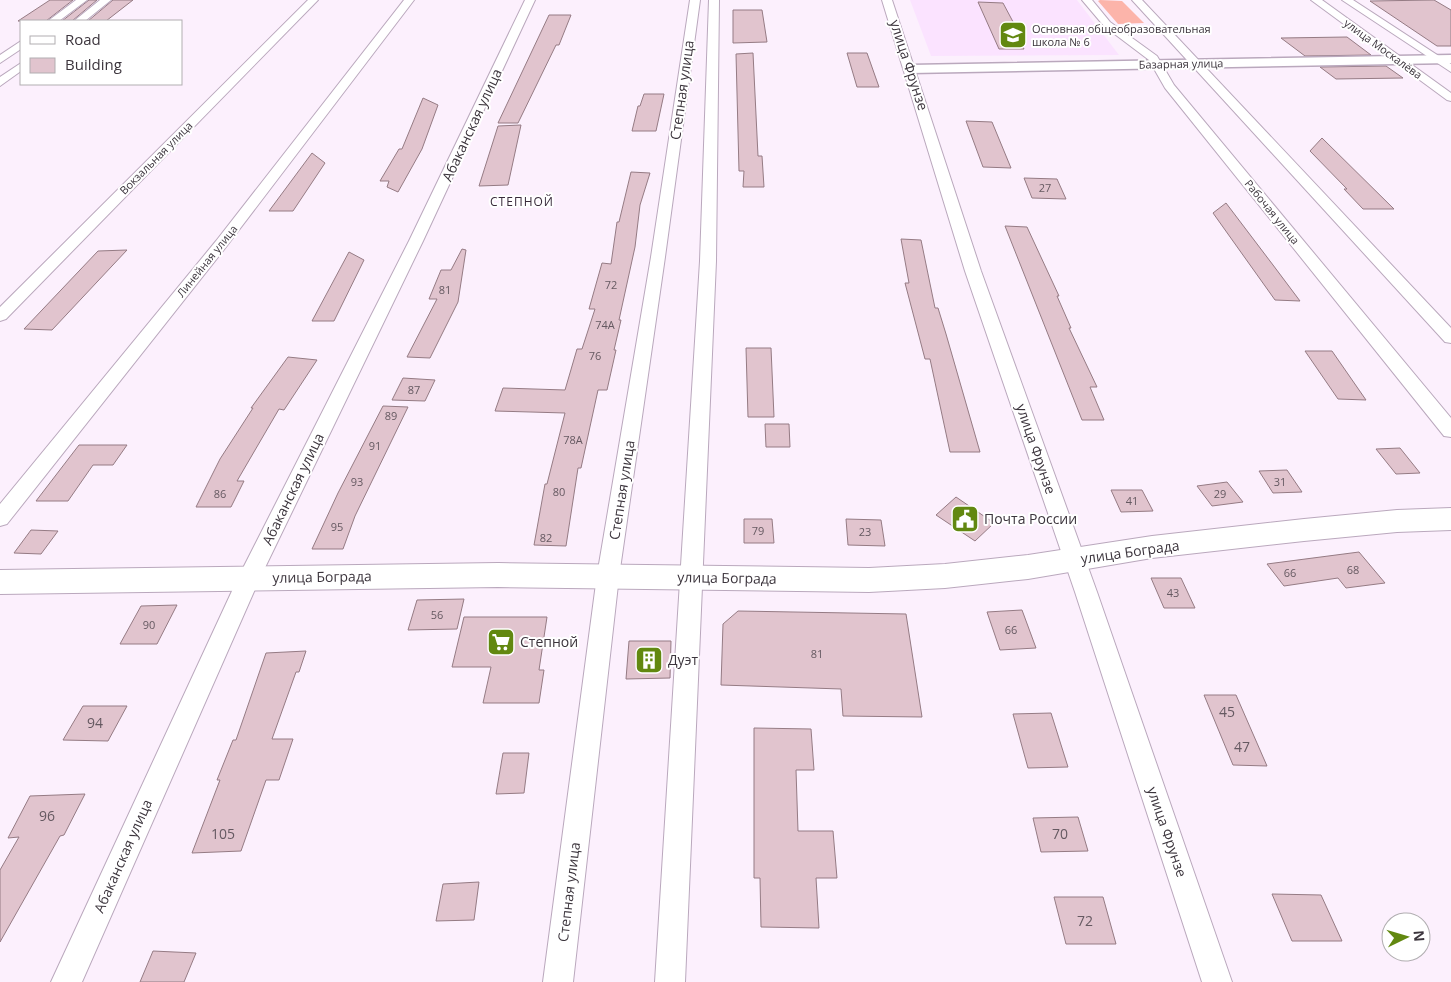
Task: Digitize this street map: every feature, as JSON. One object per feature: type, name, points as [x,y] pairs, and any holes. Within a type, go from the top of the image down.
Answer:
[{"type":"main road","name":"улица Бограда","points":[[0,582],[498,575],[868,580],[945,576],[1304,530],[1397,521],[1451,520]]},
{"type":"street","points":[[54,20],[82,0]]},
{"type":"street","points":[[80,20],[106,0]]},
{"type":"street","name":"Вокзальная улица","points":[[0,316],[313,0]]},
{"type":"street","name":"Линейная улица","points":[[0,518],[222,244],[409,0]]},
{"type":"street","name":"Абаканская улица","points":[[66,982],[249,578],[416,241],[530,0]]},
{"type":"street","name":"Степная улица","points":[[558,982],[608,576],[658,257],[695,0]]},
{"type":"street","name":"Степная улица","points":[[670,982],[708,261],[714,0]]},
{"type":"street","name":"улица Фрунзе","points":[[887,0],[973,271],[1075,560],[1217,982]]},
{"type":"street","name":"Рабочая улица","points":[[1087,0],[1107,24],[1152,58],[1158,65],[1169,86],[1451,431]]},
{"type":"street","points":[[1137,0],[1451,338]]},
{"type":"street","name":"улица Москалёва","points":[[1316,0],[1451,98]]},
{"type":"street","name":"улица Москалёва","points":[[1347,0],[1451,69]]},
{"type":"street","points":[[0,60],[20,45]]},
{"type":"street","name":"Базарная улица","points":[[910,68],[1451,59]]},
{"type":"street","points":[[0,83],[20,67]]},
{"type":"shaded area","name":"Основная общеобразовательная школа № 6","points":[[910,0],[1077,0],[1119,55],[931,56]]},
{"type":"shaded area","points":[[1098,1],[1122,1],[1144,23],[1118,24]]},
{"type":"building","points":[[50,0],[73,0],[47,20],[18,21]]},
{"type":"building","points":[[89,0],[97,0],[73,20],[63,20]]},
{"type":"building","points":[[113,0],[133,0],[107,20],[89,20]]},
{"type":"building","points":[[1434,0],[1451,10],[1451,46],[1437,46],[1370,1]]},
{"type":"building","points":[[978,2],[1003,3],[1019,33],[1016,33],[1024,49],[999,49]]},
{"type":"building","points":[[733,10],[762,10],[767,42],[733,43]]},
{"type":"building","points":[[549,15],[571,15],[559,45],[556,45],[518,123],[498,123]]},
{"type":"building","points":[[1347,37],[1371,55],[1305,56],[1281,38]]},
{"type":"building","points":[[753,53],[758,156],[762,156],[764,187],[743,187],[744,171],[739,171],[736,54]]},
{"type":"building","points":[[847,53],[867,53],[879,87],[857,87]]},
{"type":"building","points":[[1386,66],[1403,78],[1336,79],[1320,67]]},
{"type":"building","points":[[644,94],[664,94],[656,131],[632,131],[638,106],[640,106]]},
{"type":"building","points":[[423,98],[438,105],[422,149],[398,192],[387,187],[389,181],[380,181],[399,149],[402,149]]},
{"type":"building","points":[[966,121],[992,122],[1011,168],[983,167]]},
{"type":"building","points":[[521,125],[508,185],[479,186],[498,126]]},
{"type":"building","points":[[1322,138],[1394,209],[1363,209],[1344,189],[1347,189],[1310,151]]},
{"type":"building","points":[[312,153],[325,163],[293,211],[269,211]]},
{"type":"building","points":[[631,172],[650,173],[640,205],[635,247],[619,320],[621,320],[614,350],[616,350],[607,390],[598,390],[581,468],[578,468],[566,546],[534,545],[545,484],[547,484],[565,413],[495,411],[503,388],[565,390],[577,349],[582,349],[595,309],[589,309],[602,263],[611,264],[617,222],[619,222]]},
{"type":"building","points":[[1024,178],[1057,179],[1066,199],[1032,198]]},
{"type":"building","points":[[1226,203],[1300,301],[1275,300],[1213,213]]},
{"type":"building","points":[[1005,226],[1027,227],[1059,296],[1057,296],[1071,328],[1069,328],[1097,387],[1090,387],[1104,420],[1082,420]]},
{"type":"building","points":[[901,239],[921,240],[935,308],[938,308],[980,452],[950,452],[930,359],[925,359],[905,283],[909,283]]},
{"type":"building","points":[[462,249],[466,250],[458,302],[430,358],[407,357],[437,299],[429,299],[441,270],[451,270]]},
{"type":"building","points":[[127,250],[52,330],[24,329],[98,251]]},
{"type":"building","points":[[349,252],[364,260],[334,321],[312,321]]},
{"type":"building","points":[[746,348],[771,348],[774,417],[748,417]]},
{"type":"building","points":[[1305,351],[1332,351],[1366,400],[1338,399]]},
{"type":"building","points":[[288,357],[317,360],[284,410],[279,409],[237,481],[244,481],[231,507],[196,507],[220,459],[253,408],[251,408]]},
{"type":"building","points":[[403,378],[435,380],[425,401],[392,400]]},
{"type":"building","points":[[383,406],[408,407],[355,516],[343,549],[312,549],[338,493]]},
{"type":"building","points":[[765,424],[789,424],[790,447],[766,447]]},
{"type":"building","points":[[79,445],[127,445],[113,465],[93,465],[68,501],[36,501]]},
{"type":"building","points":[[1400,448],[1420,473],[1396,474],[1376,449]]},
{"type":"building","points":[[1287,470],[1302,492],[1273,493],[1259,471]]},
{"type":"building","points":[[1227,482],[1243,502],[1212,506],[1197,486]]},
{"type":"building","points":[[1111,490],[1142,490],[1153,511],[1121,512]]},
{"type":"building","name":"Почта России","points":[[956,497],[994,523],[975,541],[936,515]]},
{"type":"building","points":[[744,519],[772,519],[774,543],[744,543]]},
{"type":"building","points":[[846,519],[881,520],[885,546],[848,545]]},
{"type":"building","points":[[31,530],[58,531],[41,554],[14,553]]},
{"type":"building","points":[[1359,552],[1385,583],[1346,588],[1338,578],[1284,586],[1267,564]]},
{"type":"building","points":[[1151,578],[1181,578],[1195,608],[1164,608]]},
{"type":"building","points":[[464,599],[457,629],[408,630],[417,600]]},
{"type":"building","points":[[177,605],[157,644],[120,644],[141,606]]},
{"type":"building","points":[[1022,610],[1036,648],[1000,650],[987,612]]},
{"type":"building","points":[[738,611],[906,614],[922,717],[843,716],[841,689],[721,685],[723,624]]},
{"type":"building","name":"Степной","points":[[464,617],[547,617],[539,670],[544,670],[539,703],[483,703],[491,667],[452,667]]},
{"type":"building","name":"Дуэт","points":[[629,641],[671,641],[670,678],[626,679]]},
{"type":"building","points":[[306,651],[299,672],[296,672],[272,739],[293,739],[279,780],[266,780],[241,851],[192,853],[220,780],[217,780],[233,740],[236,740],[266,653]]},
{"type":"building","points":[[1204,695],[1236,695],[1267,766],[1233,765]]},
{"type":"building","points":[[83,706],[127,706],[108,741],[63,740]]},
{"type":"building","points":[[1051,713],[1068,767],[1028,768],[1013,714]]},
{"type":"building","points":[[754,728],[811,729],[814,770],[796,770],[798,831],[833,831],[837,878],[816,878],[819,928],[761,927],[760,878],[754,878]]},
{"type":"building","points":[[503,753],[529,753],[524,793],[496,794]]},
{"type":"building","points":[[85,794],[64,835],[60,836],[0,942],[0,870],[19,837],[8,838],[30,796]]},
{"type":"building","points":[[1078,817],[1088,851],[1041,852],[1033,818]]},
{"type":"building","points":[[479,882],[474,920],[436,921],[443,884]]},
{"type":"building","points":[[1272,894],[1321,895],[1342,941],[1292,941]]},
{"type":"building","points":[[1054,897],[1103,897],[1116,944],[1066,944]]},
{"type":"building","points":[[153,951],[196,953],[184,982],[140,982]]},
{"type":"place","name":"Основная общеобразовательная школа № 6","points":[[1013,35]]},
{"type":"place","name":"Почта России","points":[[965,519]]},
{"type":"place","name":"Степной","points":[[501,642]]},
{"type":"place","name":"Дуэт","points":[[649,660]]},
{"type":"district","name":"СТЕПНОЙ","points":[[522,202]]}]
